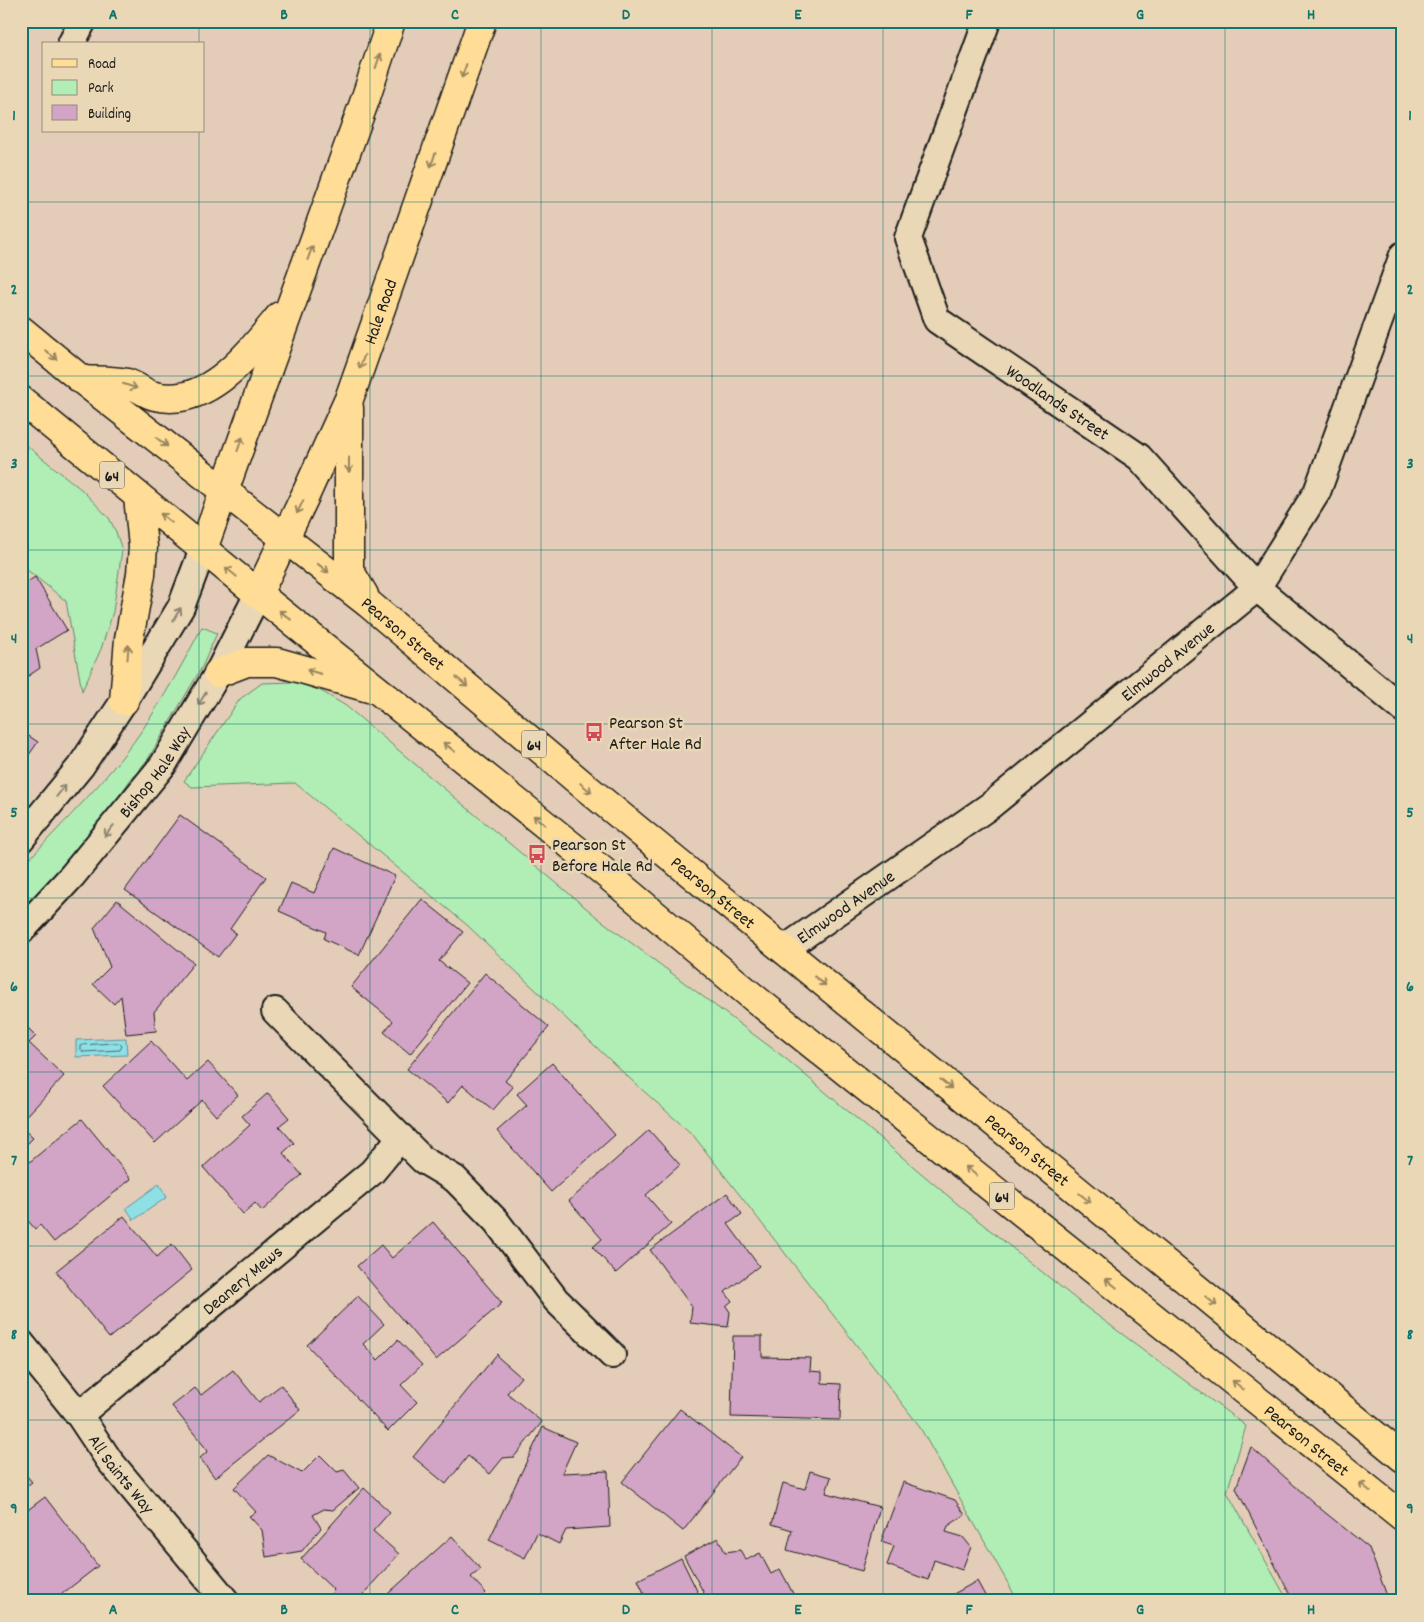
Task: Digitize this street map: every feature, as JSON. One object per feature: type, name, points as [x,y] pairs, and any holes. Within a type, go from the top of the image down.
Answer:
[{"type":"main road","points":[[203,549],[365,100],[391,21]]},
{"type":"main road","name":"Hale Road","points":[[258,594],[349,399],[482,21]]},
{"type":"main road","points":[[82,380],[128,383],[154,396],[182,398],[215,384],[249,353],[294,299]]},
{"type":"main road","name":"Pearson Street","points":[[21,330],[82,380],[370,604],[583,785],[1403,1458]]},
{"type":"main road","points":[[349,399],[349,570],[370,604]]},
{"type":"main road","name":"Pearson Street","points":[[21,400],[258,594],[604,872],[753,997],[1403,1517]]},
{"type":"main road","points":[[124,701],[129,638],[141,574],[143,547],[138,496]]},
{"type":"main road","points":[[218,673],[247,662],[276,662],[377,690]]},
{"type":"street","points":[[72,42],[83,21]]},
{"type":"street","name":"Woodlands Street","points":[[987,21],[908,238],[937,320],[1138,457],[1257,588],[1403,709]]},
{"type":"street","name":"Elmwood Avenue","points":[[783,950],[991,805],[1257,588],[1317,492],[1403,255]]},
{"type":"street","points":[[21,839],[81,766],[124,701],[181,606],[203,549]]},
{"type":"street","name":"Bishop Hale Way","points":[[21,931],[72,876],[164,765],[218,673],[258,594]]},
{"type":"street","points":[[275,1011],[423,1160],[449,1175],[462,1186],[496,1221],[556,1300],[612,1355]]},
{"type":"street","name":"Deanery Mews","points":[[79,1415],[372,1172],[401,1137]]},
{"type":"street","name":"All Saints Way","points":[[21,1343],[79,1415],[109,1460],[226,1601]]},
{"type":"green space","points":[[21,441],[82,490],[109,518],[122,550],[113,612],[101,649],[82,691],[66,601],[21,565]]},
{"type":"green space","points":[[202,627],[217,633],[202,667],[148,759],[131,779],[100,823],[21,920],[21,868],[87,798],[133,743],[169,688]]},
{"type":"green space","points":[[295,682],[321,691],[346,706],[598,918],[785,1058],[960,1206],[1087,1308],[1246,1426],[1227,1492],[1288,1601],[1018,1601],[918,1424],[693,1135],[628,1077],[467,925],[295,783],[192,787],[184,781],[240,699],[262,683]]},
{"type":"water","points":[[126,1038],[127,1055],[76,1057],[76,1040]]},
{"type":"water","points":[[159,1184],[167,1197],[134,1220],[126,1208]]},
{"type":"building","points":[[35,577],[67,630],[36,649],[40,668],[24,679],[21,678],[21,586]]},
{"type":"building","points":[[21,731],[38,742],[21,766]]},
{"type":"building","points":[[180,815],[266,877],[230,929],[236,933],[218,957],[125,890]]},
{"type":"building","points":[[334,848],[395,876],[359,955],[324,939],[326,932],[279,911],[291,883],[314,893]]},
{"type":"building","points":[[422,899],[463,932],[439,961],[467,983],[410,1054],[384,1032],[393,1021],[351,987]]},
{"type":"building","points":[[117,900],[194,963],[154,1012],[156,1031],[126,1034],[121,996],[114,1004],[93,984],[110,967],[94,928]]},
{"type":"building","points":[[485,973],[549,1027],[505,1081],[513,1087],[493,1110],[463,1085],[448,1103],[407,1069]]},
{"type":"building","points":[[21,1021],[36,1036],[29,1043],[64,1076],[21,1122]]},
{"type":"building","points":[[151,1041],[187,1081],[208,1062],[238,1095],[216,1116],[202,1100],[155,1143],[103,1086]]},
{"type":"building","points":[[552,1063],[615,1135],[551,1192],[497,1131],[527,1105],[517,1094]]},
{"type":"building","points":[[268,1093],[289,1118],[279,1126],[294,1143],[283,1153],[302,1175],[262,1211],[255,1203],[243,1214],[203,1167],[250,1125],[242,1116]]},
{"type":"building","points":[[82,1119],[131,1179],[54,1242],[40,1225],[35,1229],[24,1216],[21,1218],[21,1169]]},
{"type":"building","points":[[21,1127],[33,1138],[21,1150]]},
{"type":"building","points":[[649,1130],[680,1165],[646,1195],[671,1224],[616,1273],[593,1247],[602,1239],[569,1201]]},
{"type":"building","points":[[727,1193],[742,1214],[728,1224],[759,1266],[725,1292],[732,1301],[726,1306],[730,1312],[728,1327],[690,1323],[692,1307],[650,1250]]},
{"type":"building","points":[[124,1216],[157,1257],[172,1244],[192,1270],[109,1338],[56,1271]]},
{"type":"building","points":[[433,1222],[502,1303],[436,1360],[357,1266],[381,1245],[392,1258]]},
{"type":"building","points":[[358,1296],[384,1324],[363,1344],[378,1360],[398,1340],[422,1365],[401,1385],[417,1402],[388,1431],[307,1345]]},
{"type":"building","points":[[733,1336],[762,1336],[762,1357],[811,1358],[810,1371],[822,1372],[822,1383],[841,1384],[840,1420],[731,1417]]},
{"type":"building","points":[[497,1354],[499,1358],[521,1377],[507,1393],[542,1422],[514,1457],[503,1458],[490,1474],[468,1456],[446,1484],[413,1457]]},
{"type":"building","points":[[233,1370],[259,1402],[281,1385],[300,1410],[215,1478],[200,1458],[208,1451],[172,1406],[195,1388],[201,1395]]},
{"type":"building","points":[[680,1409],[741,1457],[683,1531],[622,1482]]},
{"type":"building","points":[[543,1427],[576,1442],[562,1473],[608,1471],[610,1527],[566,1530],[559,1544],[537,1533],[525,1558],[489,1540]]},
{"type":"building","points":[[1251,1447],[1322,1510],[1369,1548],[1389,1601],[1293,1601],[1236,1488]]},
{"type":"building","points":[[268,1455],[302,1473],[320,1455],[337,1472],[344,1470],[359,1488],[333,1510],[324,1509],[313,1515],[321,1528],[302,1551],[266,1557],[262,1530],[249,1516],[256,1512],[234,1488]]},
{"type":"building","points":[[21,1469],[32,1482],[21,1491]]},
{"type":"building","points":[[810,1471],[831,1477],[826,1493],[880,1507],[862,1571],[787,1550],[792,1530],[772,1524],[783,1483],[805,1489]]},
{"type":"building","points":[[903,1482],[955,1500],[965,1515],[948,1526],[946,1532],[963,1537],[971,1547],[962,1570],[934,1560],[928,1580],[887,1565],[894,1546],[881,1542]]},
{"type":"building","points":[[364,1488],[390,1512],[373,1531],[399,1554],[357,1601],[325,1601],[334,1590],[301,1559]]},
{"type":"building","points":[[45,1497],[98,1566],[53,1601],[21,1601],[21,1515]]},
{"type":"building","points":[[452,1536],[481,1569],[471,1577],[486,1593],[478,1601],[380,1601]]},
{"type":"building","points":[[718,1538],[725,1552],[740,1550],[746,1560],[760,1553],[771,1574],[780,1569],[797,1601],[708,1601],[684,1556]]},
{"type":"building","points":[[681,1558],[702,1601],[636,1601],[635,1598],[644,1593],[638,1580]]},
{"type":"building","points":[[977,1581],[988,1601],[941,1601]]},
{"type":"place","name":"Pearson St After Hale Rd","points":[[594,732]]},
{"type":"place","name":"Pearson St Before Hale Rd","points":[[537,854]]}]
